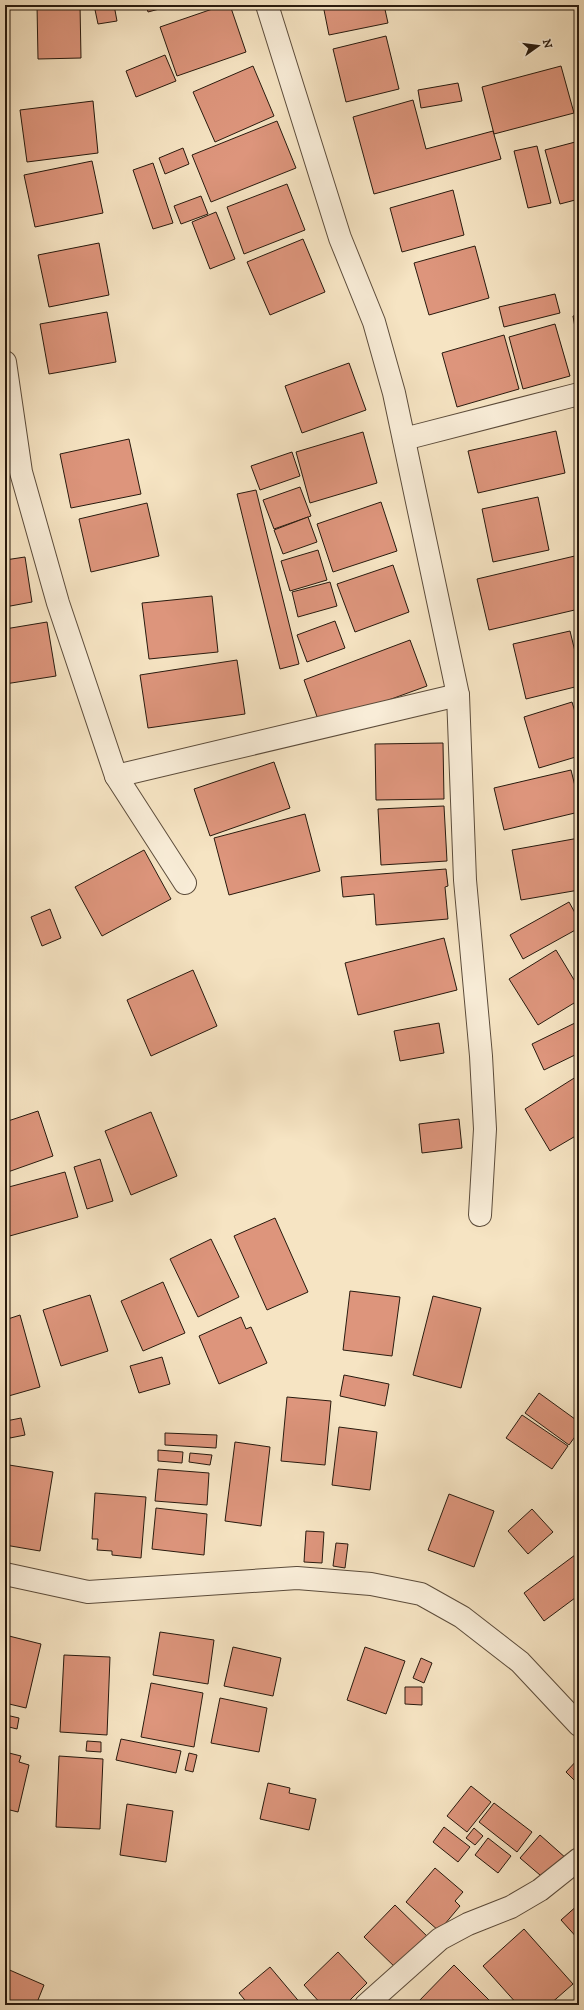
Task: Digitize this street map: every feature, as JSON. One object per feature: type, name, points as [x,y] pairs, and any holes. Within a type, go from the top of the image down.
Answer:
[{"type":"street","points":[[267,5],[340,238],[374,322],[394,393],[458,695],[465,880],[481,1056],[485,1128],[480,1215]]},
{"type":"street","points":[[5,368],[21,472],[58,603],[116,776],[185,883]]},
{"type":"street","points":[[404,439],[579,394]]},
{"type":"street","points":[[116,776],[458,695]]},
{"type":"street","points":[[5,1574],[88,1592],[297,1578],[371,1584],[421,1594],[462,1617],[520,1662],[579,1724]]},
{"type":"street","points":[[366,2005],[440,1939],[468,1924],[511,1908],[540,1890],[579,1859]]},
{"type":"building","points":[[37,5],[80,5],[81,58],[38,59]]},
{"type":"building","points":[[94,5],[114,5],[117,21],[98,24]]},
{"type":"building","points":[[146,5],[174,5],[148,12]]},
{"type":"building","points":[[224,5],[230,5],[246,52],[177,76],[160,27]]},
{"type":"building","points":[[323,5],[384,5],[388,23],[329,35]]},
{"type":"building","points":[[386,36],[399,89],[346,102],[333,49]]},
{"type":"building","points":[[165,55],[176,81],[136,97],[126,71]]},
{"type":"building","points":[[253,66],[274,116],[215,142],[193,92]]},
{"type":"building","points":[[561,66],[574,113],[494,134],[482,87]]},
{"type":"building","points":[[458,83],[462,101],[421,108],[418,90]]},
{"type":"building","points":[[413,100],[426,149],[493,131],[501,159],[374,194],[353,117]]},
{"type":"building","points":[[93,101],[98,153],[27,162],[20,110]]},
{"type":"building","points":[[277,121],[296,168],[211,202],[192,155]]},
{"type":"building","points":[[579,141],[579,199],[560,204],[545,150]]},
{"type":"building","points":[[537,146],[551,203],[528,208],[514,151]]},
{"type":"building","points":[[183,148],[189,164],[165,174],[159,158]]},
{"type":"building","points":[[92,161],[103,213],[35,227],[24,175]]},
{"type":"building","points":[[153,163],[173,223],[153,229],[133,170]]},
{"type":"building","points":[[287,184],[305,230],[244,254],[227,207]]},
{"type":"building","points":[[453,190],[464,235],[402,252],[390,208]]},
{"type":"building","points":[[201,196],[208,214],[181,224],[174,206]]},
{"type":"building","points":[[216,212],[235,259],[210,269],[192,222]]},
{"type":"building","points":[[303,239],[325,292],[270,315],[247,262]]},
{"type":"building","points":[[99,243],[109,295],[49,307],[38,255]]},
{"type":"building","points":[[475,246],[489,298],[429,315],[414,263]]},
{"type":"building","points":[[555,294],[560,313],[504,327],[499,307]]},
{"type":"building","points":[[107,312],[116,362],[49,374],[40,324]]},
{"type":"building","points":[[579,315],[579,350],[573,316]]},
{"type":"building","points":[[555,324],[570,376],[523,389],[509,337]]},
{"type":"building","points":[[504,335],[519,389],[457,407],[442,353]]},
{"type":"building","points":[[349,363],[366,410],[302,433],[285,386]]},
{"type":"building","points":[[556,431],[565,473],[478,493],[468,451]]},
{"type":"building","points":[[363,432],[377,483],[310,503],[296,452]]},
{"type":"building","points":[[129,439],[141,494],[71,508],[60,454]]},
{"type":"building","points":[[292,452],[300,476],[260,490],[251,466]]},
{"type":"building","points":[[300,487],[311,516],[274,529],[263,500]]},
{"type":"building","points":[[256,490],[299,664],[280,669],[237,494]]},
{"type":"building","points":[[538,497],[549,550],[493,562],[482,509]]},
{"type":"building","points":[[381,502],[397,551],[333,572],[317,524]]},
{"type":"building","points":[[147,503],[159,556],[91,572],[79,519]]},
{"type":"building","points":[[308,517],[317,542],[283,554],[274,530]]},
{"type":"building","points":[[318,550],[327,580],[290,591],[281,561]]},
{"type":"building","points":[[579,555],[579,609],[489,630],[477,579]]},
{"type":"building","points":[[25,557],[32,602],[5,607],[5,560]]},
{"type":"building","points":[[393,565],[409,612],[355,632],[337,584]]},
{"type":"building","points":[[330,582],[337,606],[298,617],[292,592]]},
{"type":"building","points":[[212,596],[218,652],[149,659],[142,603]]},
{"type":"building","points":[[335,621],[345,648],[307,662],[297,635]]},
{"type":"building","points":[[47,622],[56,676],[5,684],[5,629]]},
{"type":"building","points":[[570,631],[579,668],[579,686],[526,699],[513,644]]},
{"type":"building","points":[[410,640],[427,686],[320,725],[304,680]]},
{"type":"building","points":[[237,660],[245,714],[148,728],[140,675]]},
{"type":"building","points":[[572,702],[579,725],[579,756],[539,768],[524,717]]},
{"type":"building","points":[[443,743],[444,799],[376,800],[375,744]]},
{"type":"building","points":[[274,762],[290,808],[210,836],[194,789]]},
{"type":"building","points":[[571,770],[579,802],[579,812],[504,830],[494,788]]},
{"type":"building","points":[[444,806],[447,861],[381,865],[378,809]]},
{"type":"building","points":[[305,814],[320,871],[229,895],[214,838]]},
{"type":"building","points":[[579,838],[579,890],[521,900],[512,850]]},
{"type":"building","points":[[144,850],[171,899],[102,936],[75,887]]},
{"type":"building","points":[[446,869],[448,886],[445,887],[448,919],[376,925],[374,894],[343,897],[341,877]]},
{"type":"building","points":[[569,902],[579,920],[579,928],[523,959],[510,935]]},
{"type":"building","points":[[50,909],[61,938],[42,946],[31,917]]},
{"type":"building","points":[[444,938],[457,990],[358,1015],[345,963]]},
{"type":"building","points":[[556,950],[579,988],[579,1000],[538,1025],[509,979]]},
{"type":"building","points":[[193,970],[217,1026],[151,1056],[127,1000]]},
{"type":"building","points":[[579,1021],[579,1053],[544,1070],[532,1044]]},
{"type":"building","points":[[439,1023],[444,1053],[400,1061],[394,1031]]},
{"type":"building","points":[[579,1075],[579,1134],[550,1151],[525,1109]]},
{"type":"building","points":[[38,1111],[53,1156],[5,1173],[5,1122]]},
{"type":"building","points":[[151,1112],[177,1176],[131,1195],[105,1131]]},
{"type":"building","points":[[459,1119],[462,1148],[422,1153],[419,1124]]},
{"type":"building","points":[[100,1159],[113,1201],[87,1209],[74,1167]]},
{"type":"building","points":[[65,1172],[78,1217],[6,1237],[5,1188]]},
{"type":"building","points":[[275,1218],[308,1292],[267,1310],[234,1236]]},
{"type":"building","points":[[211,1239],[239,1297],[198,1317],[170,1259]]},
{"type":"building","points":[[163,1282],[185,1333],[143,1351],[121,1301]]},
{"type":"building","points":[[350,1291],[400,1297],[392,1356],[343,1350]]},
{"type":"building","points":[[90,1295],[108,1351],[61,1366],[43,1310]]},
{"type":"building","points":[[433,1296],[481,1308],[461,1388],[413,1375]]},
{"type":"building","points":[[20,1315],[40,1387],[5,1397],[5,1320]]},
{"type":"building","points":[[241,1317],[246,1329],[251,1327],[267,1363],[219,1384],[199,1336]]},
{"type":"building","points":[[162,1357],[170,1384],[139,1393],[130,1366]]},
{"type":"building","points":[[344,1375],[389,1384],[385,1406],[340,1396]]},
{"type":"building","points":[[539,1393],[579,1422],[579,1431],[569,1445],[525,1413]]},
{"type":"building","points":[[287,1397],[331,1401],[325,1465],[281,1461]]},
{"type":"building","points":[[522,1415],[568,1446],[552,1469],[506,1438]]},
{"type":"building","points":[[21,1418],[25,1435],[10,1438],[6,1421]]},
{"type":"building","points":[[339,1427],[377,1432],[370,1490],[332,1485]]},
{"type":"building","points":[[165,1433],[217,1435],[216,1448],[165,1445]]},
{"type":"building","points":[[235,1442],[270,1447],[261,1526],[225,1521]]},
{"type":"building","points":[[158,1450],[183,1452],[182,1463],[158,1461]]},
{"type":"building","points":[[190,1453],[212,1455],[210,1465],[189,1462]]},
{"type":"building","points":[[9,1465],[53,1472],[40,1551],[5,1545],[5,1491]]},
{"type":"building","points":[[158,1469],[209,1473],[207,1505],[155,1501]]},
{"type":"building","points":[[95,1493],[146,1497],[141,1558],[112,1555],[112,1551],[97,1550],[98,1539],[92,1539]]},
{"type":"building","points":[[449,1494],[494,1511],[474,1567],[428,1550]]},
{"type":"building","points":[[156,1508],[207,1514],[204,1555],[152,1549]]},
{"type":"building","points":[[532,1509],[553,1532],[528,1554],[508,1531]]},
{"type":"building","points":[[306,1531],[324,1532],[322,1563],[304,1562]]},
{"type":"building","points":[[336,1543],[348,1544],[345,1568],[333,1566]]},
{"type":"building","points":[[579,1552],[579,1595],[544,1621],[524,1593]]},
{"type":"building","points":[[160,1632],[214,1640],[208,1684],[153,1675]]},
{"type":"building","points":[[5,1635],[41,1644],[26,1708],[5,1703]]},
{"type":"building","points":[[233,1647],[281,1658],[273,1696],[224,1686]]},
{"type":"building","points":[[365,1647],[405,1661],[386,1714],[347,1700]]},
{"type":"building","points":[[64,1655],[110,1657],[107,1735],[60,1732]]},
{"type":"building","points":[[421,1658],[432,1663],[424,1683],[413,1678]]},
{"type":"building","points":[[151,1683],[203,1693],[194,1747],[141,1737]]},
{"type":"building","points":[[405,1687],[422,1687],[422,1705],[405,1704]]},
{"type":"building","points":[[220,1698],[267,1708],[259,1752],[211,1743]]},
{"type":"building","points":[[6,1715],[19,1718],[17,1729],[5,1726]]},
{"type":"building","points":[[121,1739],[181,1751],[176,1773],[116,1760]]},
{"type":"building","points":[[87,1741],[101,1742],[101,1752],[86,1751]]},
{"type":"building","points":[[5,1752],[21,1756],[19,1762],[29,1765],[18,1812],[6,1809],[5,1812]]},
{"type":"building","points":[[189,1753],[197,1755],[193,1772],[185,1770]]},
{"type":"building","points":[[59,1756],[103,1759],[100,1829],[56,1827]]},
{"type":"building","points":[[579,1758],[579,1784],[578,1784],[566,1772]]},
{"type":"building","points":[[268,1783],[290,1788],[289,1793],[316,1799],[309,1830],[260,1819]]},
{"type":"building","points":[[471,1786],[491,1802],[467,1832],[447,1816]]},
{"type":"building","points":[[494,1803],[532,1832],[517,1852],[479,1822]]},
{"type":"building","points":[[127,1804],[173,1811],[166,1862],[120,1855]]},
{"type":"building","points":[[444,1827],[470,1847],[458,1862],[433,1842]]},
{"type":"building","points":[[474,1828],[483,1836],[475,1845],[466,1838]]},
{"type":"building","points":[[540,1835],[567,1859],[547,1881],[520,1858]]},
{"type":"building","points":[[488,1838],[511,1856],[498,1873],[475,1855]]},
{"type":"building","points":[[435,1868],[463,1892],[455,1901],[460,1906],[439,1931],[406,1902]]},
{"type":"building","points":[[579,1904],[579,1940],[561,1920]]},
{"type":"building","points":[[395,1905],[430,1939],[399,1971],[364,1937]]},
{"type":"building","points":[[524,1929],[573,1984],[549,2005],[518,2005],[483,1966]]},
{"type":"building","points":[[338,1952],[367,1983],[345,2005],[322,2005],[304,1985]]},
{"type":"building","points":[[454,1965],[494,2005],[419,2005],[417,2003]]},
{"type":"building","points":[[270,1967],[302,2005],[249,2005],[239,1993]]},
{"type":"building","points":[[5,1968],[44,1985],[36,2005],[5,2005]]}]
